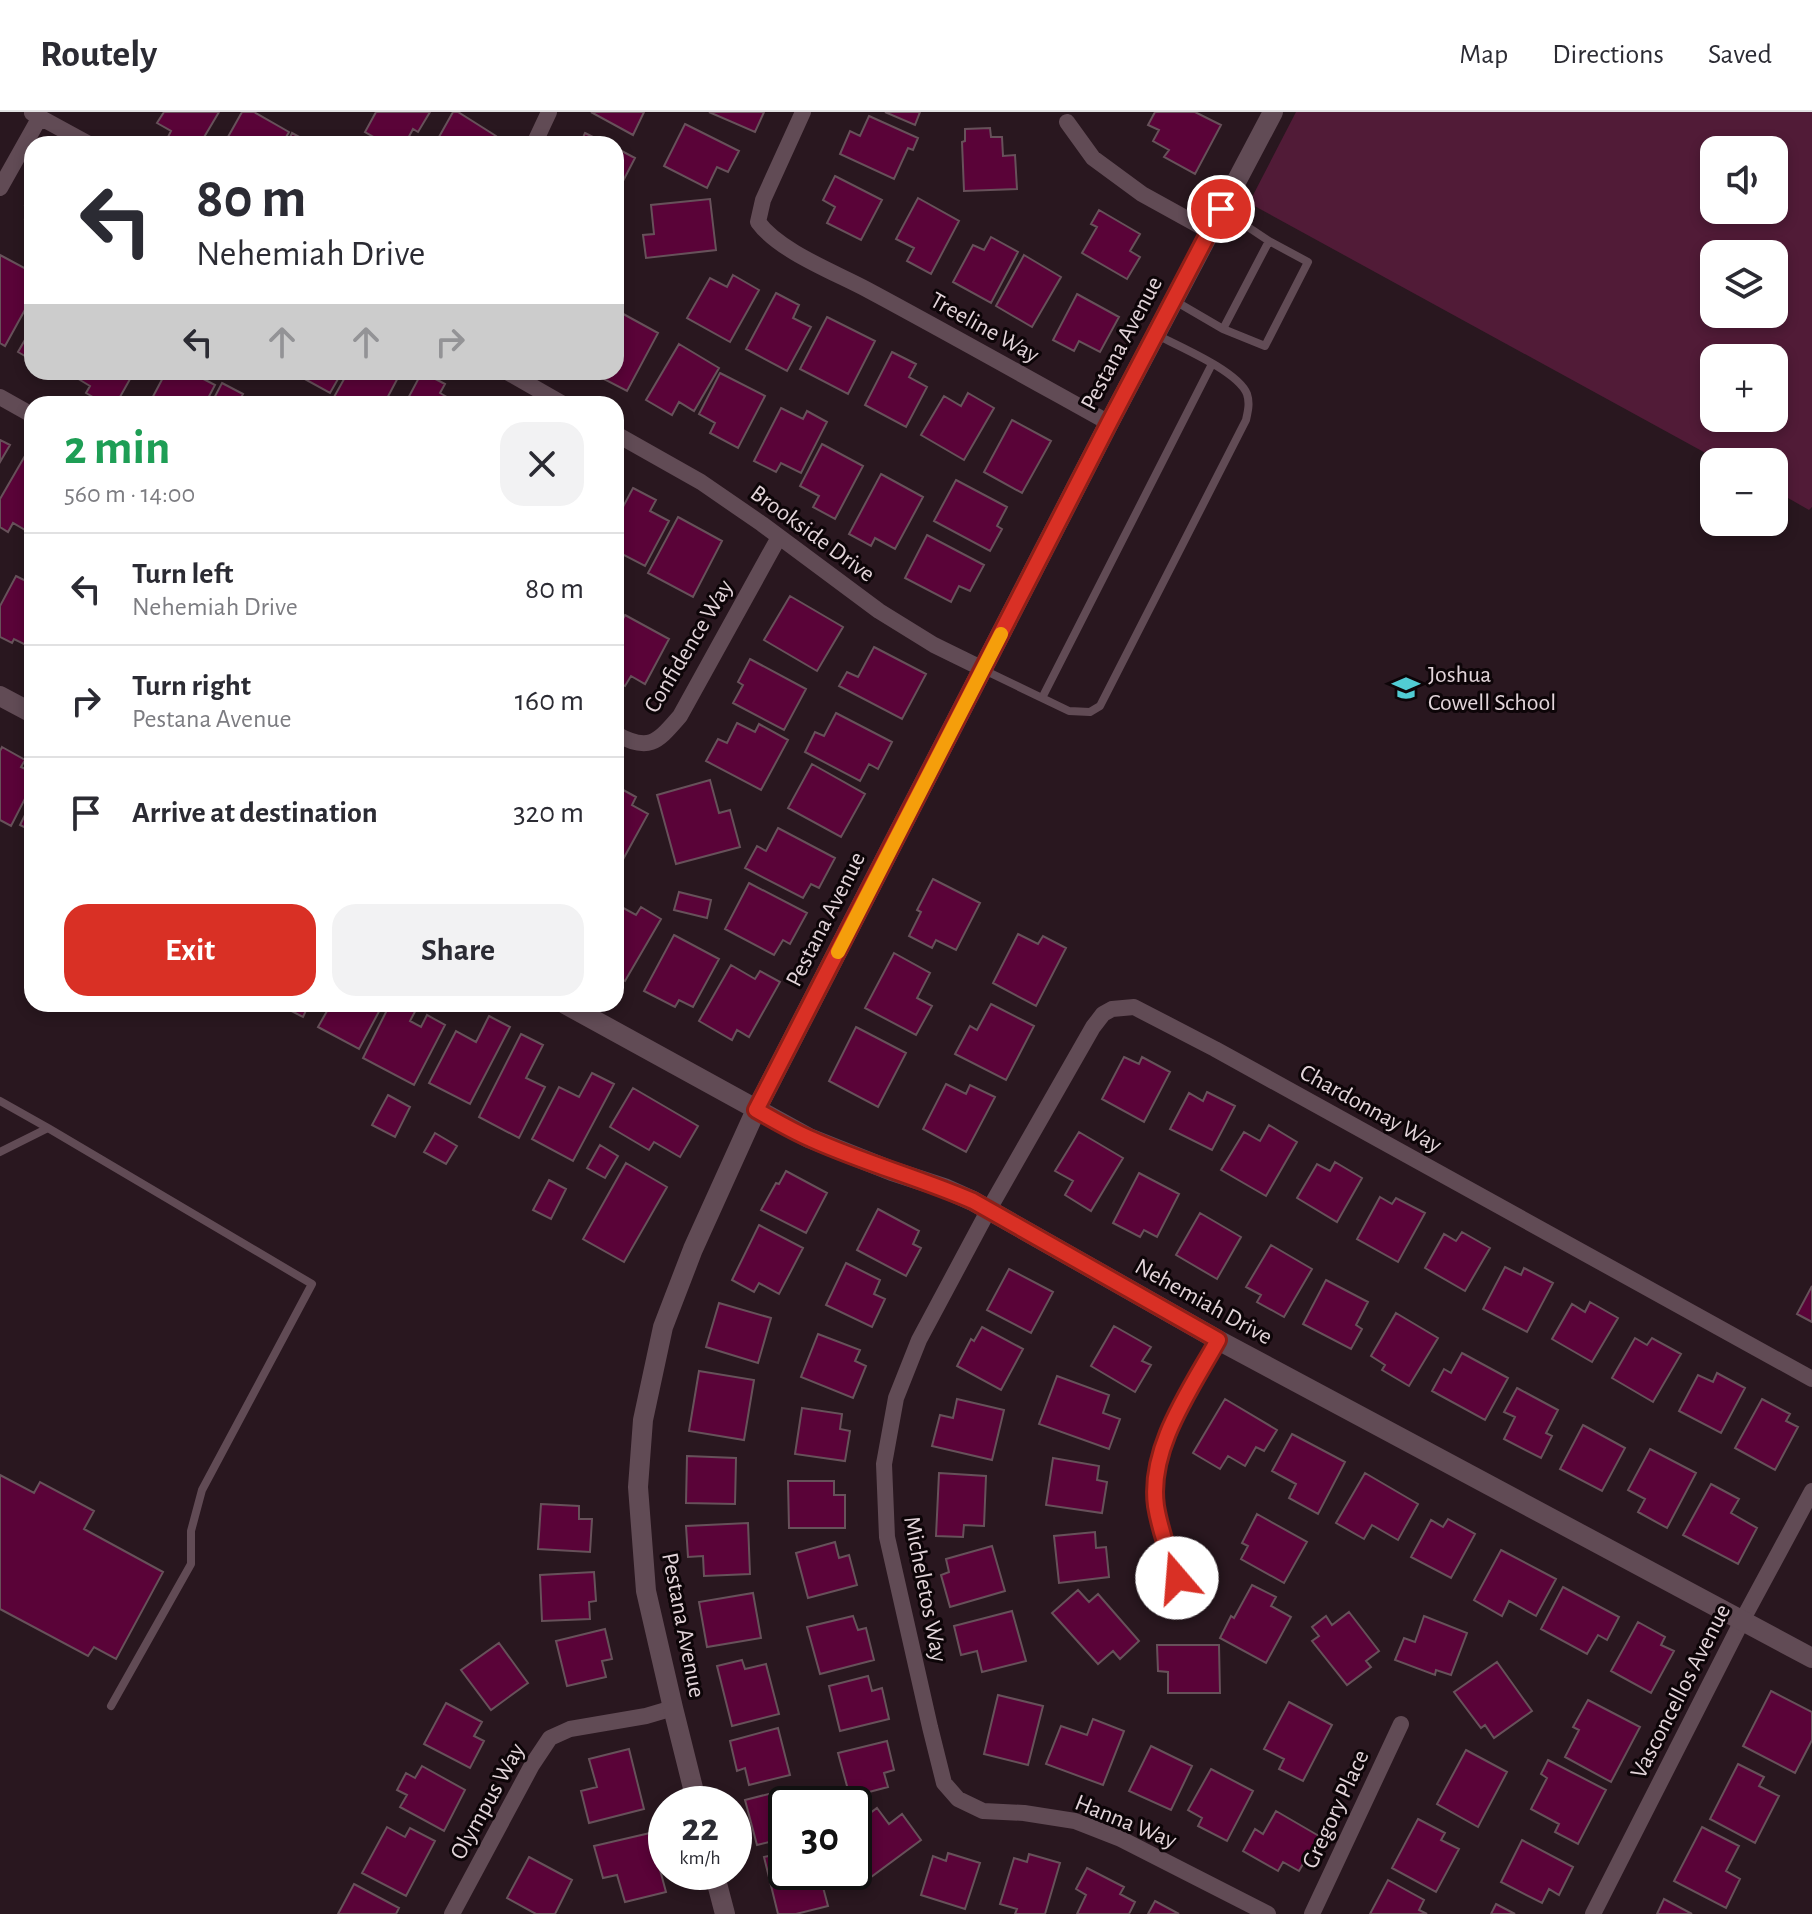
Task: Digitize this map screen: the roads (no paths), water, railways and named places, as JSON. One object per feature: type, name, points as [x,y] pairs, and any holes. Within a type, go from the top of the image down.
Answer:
[{"type":"street","name":"Treeline Way","points":[[803,112],[763,200],[758,222],[766,233],[1109,423]]},
{"type":"street","name":"Pestana Avenue","points":[[692,1786],[646,1591],[638,1487],[643,1420],[663,1327],[693,1249],[756,1110],[1155,334],[1273,112]]},
{"type":"street","points":[[537,136],[545,113]]},
{"type":"street","points":[[25,136],[35,115],[74,136]]},
{"type":"street","points":[[1067,122],[1093,158],[1142,194],[1209,231]]},
{"type":"street","points":[[0,188],[24,138]]},
{"type":"street","points":[[521,380],[549,396]]},
{"type":"street","points":[[0,397],[24,410]]},
{"type":"street","name":"Brookside Drive","points":[[624,439],[701,482],[879,611],[934,645],[983,669]]},
{"type":"street","name":"Confidence Way","points":[[624,737],[635,742],[659,740],[680,716],[779,537]]},
{"type":"street","points":[[0,696],[24,709]]},
{"type":"street","name":"Chardonnay Way","points":[[988,1211],[1093,1027],[1103,1014],[1112,1009],[1134,1007],[1812,1379]]},
{"type":"street","name":"Nehemiah Drive","points":[[579,1012],[809,1138],[973,1201],[1218,1340],[1812,1658]]},
{"type":"street","name":"Micheletos Way","points":[[958,1799],[944,1783],[887,1537],[884,1464],[896,1398],[919,1340],[988,1211]]},
{"type":"street","points":[[1177,1578],[1161,1529],[1156,1503],[1156,1469],[1165,1437],[1218,1340]]},
{"type":"street","name":"Vasconcellos Avenue","points":[[1593,1914],[1743,1619],[1812,1491]]},
{"type":"street","name":"Olympus Way","points":[[452,1914],[532,1765],[550,1738],[570,1729],[646,1716],[673,1708]]},
{"type":"street","name":"Gregory Place","points":[[1312,1914],[1401,1724]]},
{"type":"street","name":"Hanna Way","points":[[958,1799],[983,1811],[1024,1813],[1075,1821],[1121,1839],[1268,1914]]},
{"type":"street","points":[[719,1890],[725,1914]]},
{"type":"lane","points":[[1173,300],[1223,329],[1265,346],[1308,262],[1221,209]]},
{"type":"lane","points":[[1223,329],[1269,241]]},
{"type":"lane","points":[[983,669],[1069,711],[1090,712],[1100,706],[1246,420],[1249,404],[1238,381],[1155,334]]},
{"type":"lane","points":[[1042,698],[1212,364]]},
{"type":"lane","points":[[0,1101],[312,1284],[202,1490],[191,1531],[191,1564],[111,1706]]},
{"type":"lane","points":[[0,1152],[48,1128]]},
{"type":"place","name":"Joshua Cowell School","points":[[1406,688]]}]
